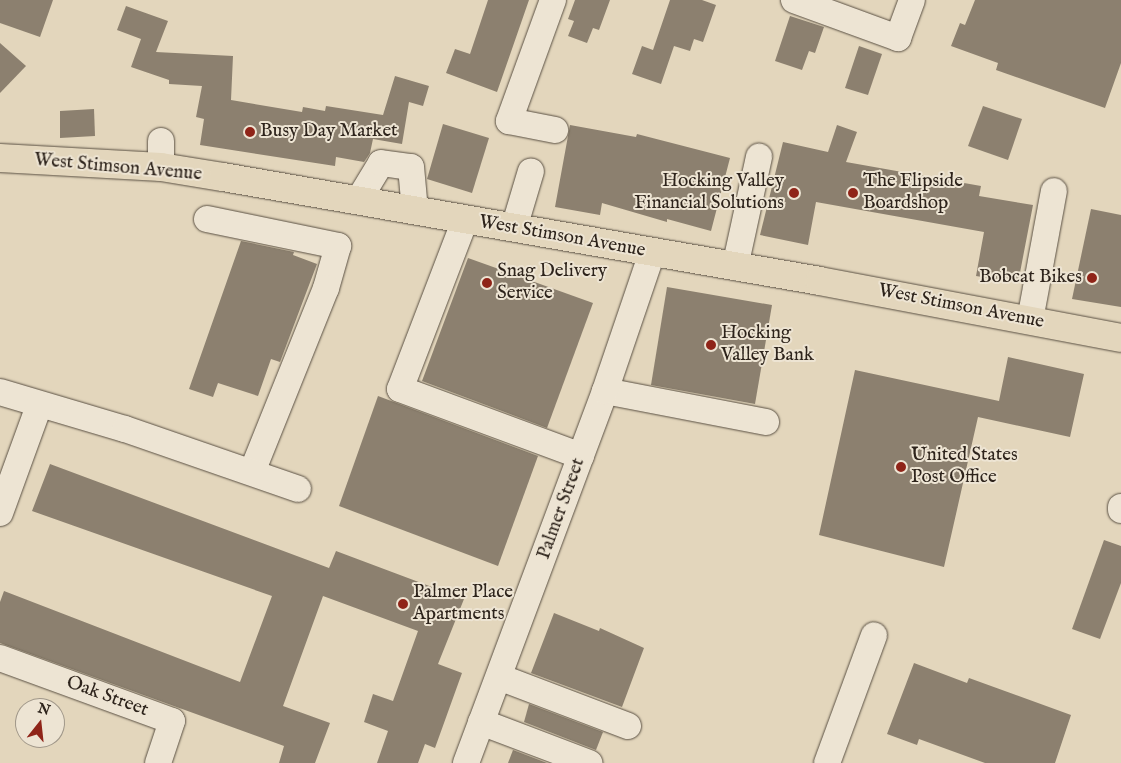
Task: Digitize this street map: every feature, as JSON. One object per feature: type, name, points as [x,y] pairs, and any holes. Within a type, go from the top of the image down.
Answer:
[{"type":"main road","name":"West Stimson Avenue","points":[[8,156],[161,168],[735,267],[1121,338]]},
{"type":"street","points":[[553,0],[509,121],[555,130]]},
{"type":"street","points":[[794,0],[898,38],[912,0]]},
{"type":"street","points":[[161,141],[161,168]]},
{"type":"street","points":[[735,267],[760,157]]},
{"type":"street","points":[[358,201],[381,163],[411,167],[415,211]]},
{"type":"street","points":[[514,228],[531,171]]},
{"type":"street","points":[[1030,320],[1054,191]]},
{"type":"street","points":[[207,219],[338,246],[326,288],[252,472]]},
{"type":"street","points":[[465,220],[400,389],[581,456]]},
{"type":"street","name":"Palmer Street","points":[[466,763],[605,391],[652,253]]},
{"type":"street","points":[[605,391],[766,422]]},
{"type":"street","points":[[0,392],[39,406],[125,429],[298,489]]},
{"type":"street","points":[[0,513],[39,406]]},
{"type":"street","points":[[827,763],[874,635]]},
{"type":"street","name":"Oak Street","points":[[0,658],[172,721],[158,763]]},
{"type":"street","points":[[499,677],[628,726]]},
{"type":"street","points":[[481,722],[589,763]]},
{"type":"building","points":[[0,0],[53,0],[40,37],[0,23]]},
{"type":"building","points":[[488,0],[529,0],[497,92],[446,73],[455,49],[470,54]]},
{"type":"building","points":[[575,0],[610,0],[599,30],[593,28],[587,43],[568,36],[574,21],[568,19]]},
{"type":"building","points":[[670,0],[702,0],[716,5],[703,42],[694,39],[690,51],[674,46],[661,84],[632,74],[642,46],[653,50]]},
{"type":"building","points":[[975,0],[1121,0],[1121,63],[1105,108],[996,70],[998,63],[951,46],[960,23],[965,25]]},
{"type":"building","points":[[126,6],[168,21],[156,52],[233,56],[231,100],[302,112],[303,107],[325,111],[326,106],[383,115],[395,76],[429,86],[423,106],[409,102],[402,144],[373,139],[370,153],[364,162],[336,157],[335,166],[200,145],[204,119],[196,117],[202,86],[169,84],[169,80],[131,67],[141,39],[117,30]]},
{"type":"building","points":[[790,16],[824,27],[815,53],[809,51],[802,70],[775,61]]},
{"type":"building","points":[[0,43],[26,66],[0,93]]},
{"type":"building","points":[[859,46],[882,54],[868,95],[845,88]]},
{"type":"building","points":[[983,106],[1022,119],[1008,160],[968,146]]},
{"type":"building","points":[[94,109],[95,136],[60,138],[60,111]]},
{"type":"building","points":[[443,124],[489,138],[472,193],[427,179]]},
{"type":"building","points":[[570,125],[636,137],[637,134],[730,158],[711,231],[667,219],[667,222],[602,203],[600,215],[555,207]]},
{"type":"building","points":[[837,125],[857,132],[846,162],[981,186],[979,196],[1033,205],[1018,283],[976,276],[984,232],[816,202],[808,245],[760,235],[783,142],[828,152]]},
{"type":"building","name":"Bobcat Bikes","points":[[1091,209],[1121,215],[1121,307],[1072,299]]},
{"type":"building","points":[[241,241],[294,252],[293,255],[317,264],[280,362],[271,359],[258,396],[218,383],[213,397],[189,389]]},
{"type":"building","points":[[468,258],[593,303],[547,428],[422,381]]},
{"type":"building","name":"Hocking Valley Bank","points":[[667,287],[772,305],[755,404],[651,385]]},
{"type":"building","name":"United States Post Office","points":[[1008,357],[1084,374],[1070,437],[978,417],[944,567],[819,535],[855,370],[999,401]]},
{"type":"building","points":[[378,396],[538,456],[498,566],[339,506]]},
{"type":"building","name":"Palmer Place Apartments","points":[[50,464],[329,568],[336,551],[464,599],[438,664],[462,673],[435,748],[425,744],[418,763],[377,763],[388,731],[364,722],[373,694],[393,701],[418,631],[323,596],[283,706],[330,723],[315,763],[279,763],[284,746],[0,643],[0,602],[4,591],[240,682],[272,596],[32,511]]},
{"type":"building","points":[[1104,540],[1121,546],[1121,583],[1100,639],[1072,629]]},
{"type":"building","points":[[554,613],[599,631],[600,628],[644,648],[622,707],[531,673]]},
{"type":"building","points":[[914,663],[967,683],[969,678],[1071,715],[1055,763],[985,763],[919,739],[917,745],[887,734]]},
{"type":"building","points":[[529,704],[603,732],[596,750],[524,722]]},
{"type":"building","points":[[513,750],[547,763],[508,763]]},
{"type":"place","name":"Busy Day Market","points":[[250,132]]},
{"type":"place","name":"Hocking Valley Financial Solutions","points":[[794,193]]},
{"type":"place","name":"The Flipside Boardshop","points":[[853,193]]},
{"type":"place","name":"Bobcat Bikes","points":[[1092,278]]},
{"type":"place","name":"Snag Delivery Service","points":[[487,283]]},
{"type":"place","name":"Hocking Valley Bank","points":[[711,345]]},
{"type":"place","name":"United States Post Office","points":[[901,467]]},
{"type":"place","name":"Palmer Place Apartments","points":[[403,604]]}]
